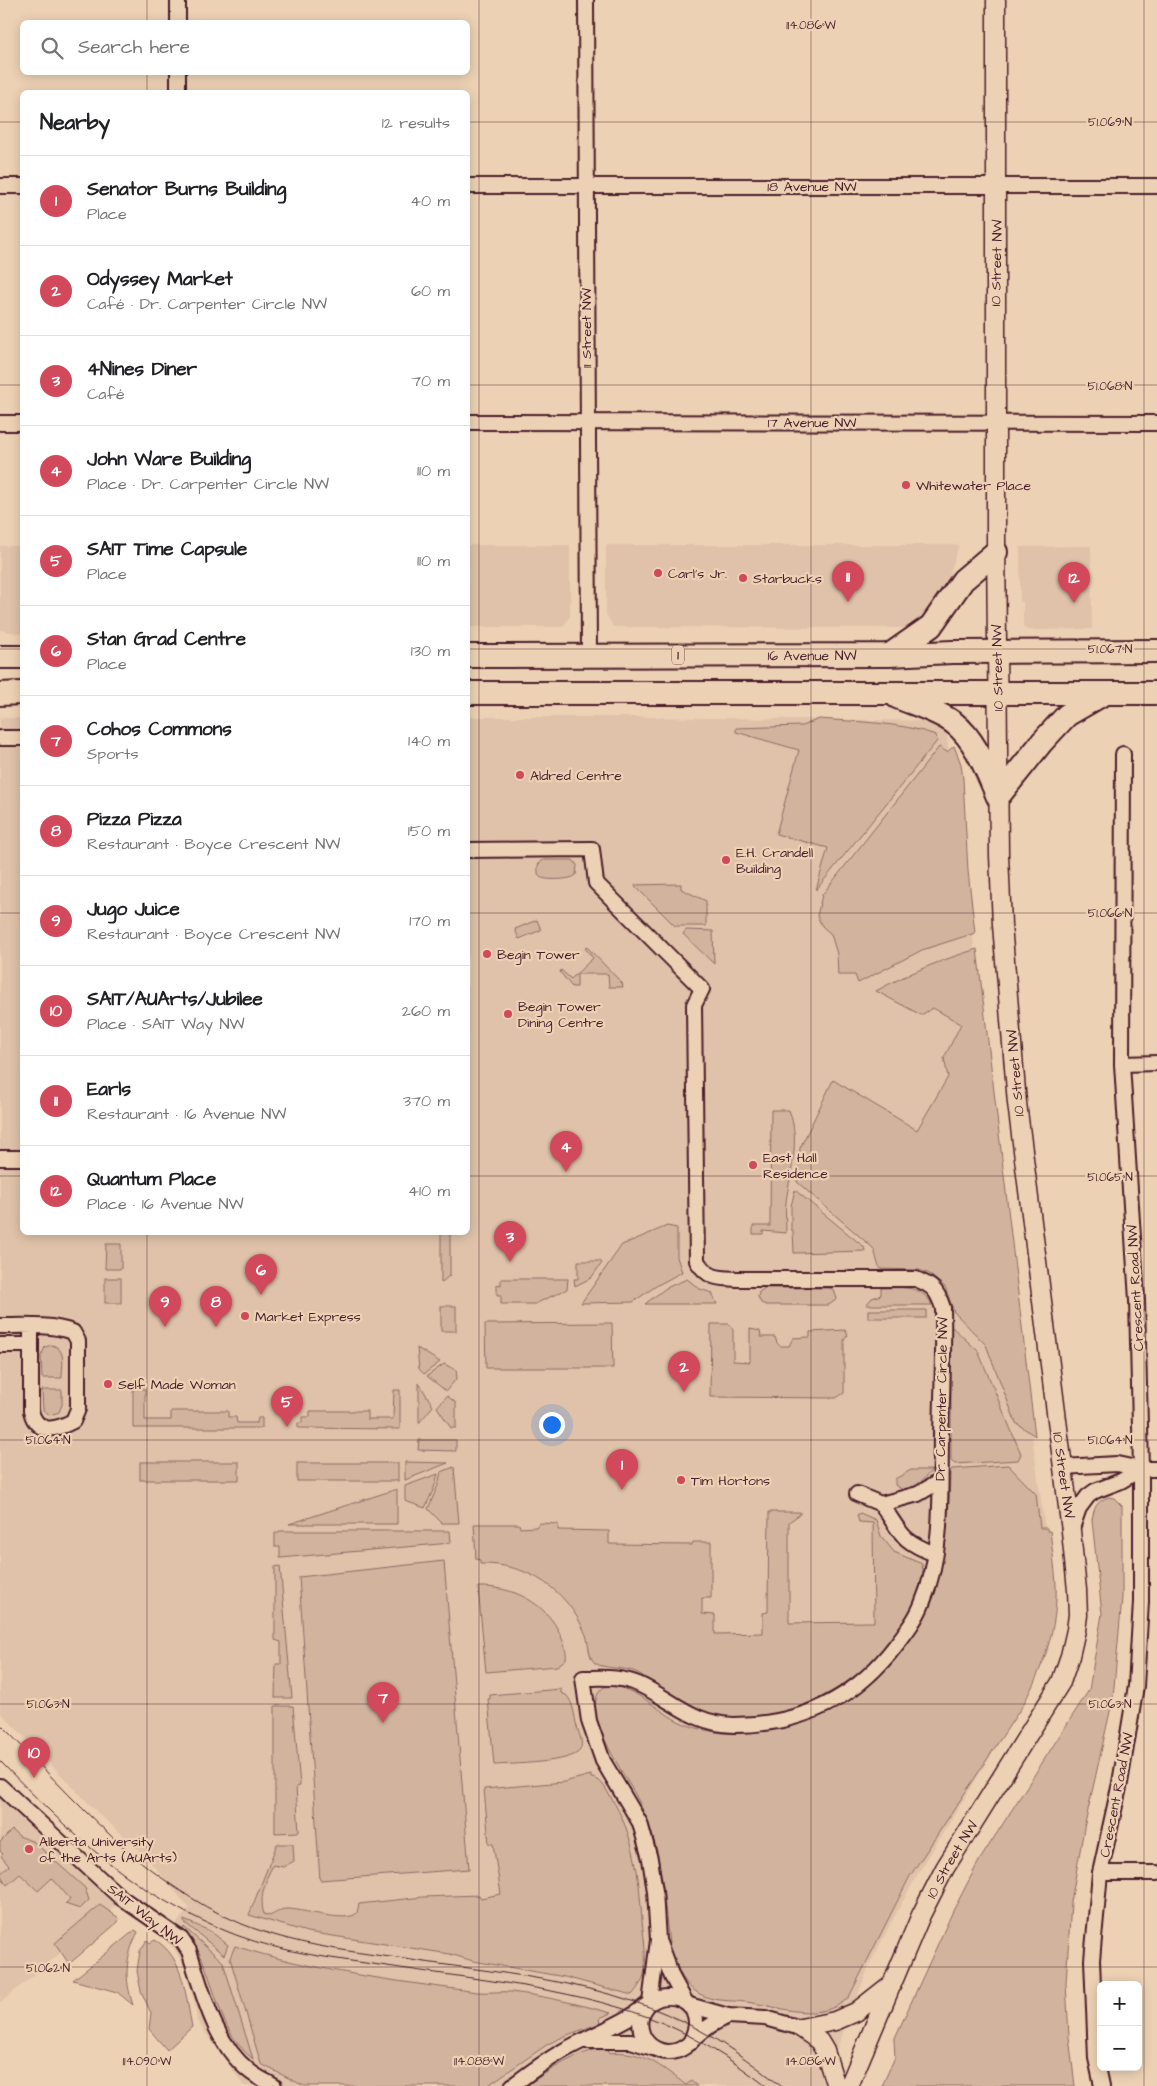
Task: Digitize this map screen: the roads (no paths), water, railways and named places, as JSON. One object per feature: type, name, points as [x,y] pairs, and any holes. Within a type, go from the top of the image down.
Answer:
[{"type":"highway","points":[[889,655],[931,626],[963,580],[996,552]]},
{"type":"highway","name":"16 Avenue NW","points":[[470,656],[889,655],[1157,651]]},
{"type":"highway","points":[[0,657],[20,657]]},
{"type":"highway","points":[[887,693],[940,715],[956,724],[975,748],[998,797],[1042,742],[1067,716],[1106,692]]},
{"type":"highway","points":[[470,693],[997,694],[1157,692]]},
{"type":"highway","points":[[0,694],[20,694]]},
{"type":"street","points":[[178,0],[178,20]]},
{"type":"street","name":"11 Street NW","points":[[586,0],[589,655]]},
{"type":"street","name":"10 Street NW","points":[[849,2086],[890,1985],[944,1868],[1061,1682],[1070,1656],[1078,1615],[1071,1531],[1017,1103],[1002,925],[998,797],[996,552],[996,0]]},
{"type":"street","points":[[178,75],[178,90]]},
{"type":"street","points":[[0,186],[20,186]]},
{"type":"street","name":"18 Avenue NW","points":[[470,186],[1157,186]]},
{"type":"street","name":"17 Avenue NW","points":[[470,422],[1157,423]]},
{"type":"street","points":[[0,423],[20,423]]},
{"type":"street","points":[[0,738],[20,738]]},
{"type":"street","name":"Crescent Road NW","points":[[1102,2086],[1096,2058],[1092,1960],[1100,1873],[1120,1783],[1136,1686],[1141,1602],[1141,1469],[1137,1300],[1122,1064],[1123,754]]},
{"type":"street","name":"Dr. Carpenter Circle NW","points":[[470,850],[592,849],[596,883],[702,989],[694,1005],[694,1085],[697,1261],[704,1272],[716,1278],[740,1279],[916,1279],[931,1285],[939,1295],[943,1308],[940,1506],[935,1554],[922,1604],[908,1630],[882,1664],[852,1691],[817,1709],[786,1720],[757,1724],[731,1725],[706,1721],[638,1684],[620,1678],[582,1678],[589,1721],[603,1761],[640,1823],[650,1859],[655,1891],[658,1940]]},
{"type":"street","points":[[1122,1064],[1157,1063]]},
{"type":"street","points":[[0,1158],[20,1158]]},
{"type":"street","points":[[0,1326],[31,1327],[61,1328],[73,1332],[78,1342],[78,1409],[73,1421],[58,1429],[40,1426],[33,1420],[31,1411],[31,1327]]},
{"type":"street","points":[[0,1345],[31,1345]]},
{"type":"street","points":[[1062,1467],[1117,1464],[1141,1469],[1157,1469]]},
{"type":"street","points":[[1071,1531],[1079,1508],[1088,1496],[1095,1491],[1121,1481],[1141,1469]]},
{"type":"street","points":[[881,1504],[918,1494],[940,1481]]},
{"type":"street","points":[[857,1494],[881,1504],[908,1542],[935,1554]]},
{"type":"street","name":"SAIT Way NW","points":[[0,1786],[120,1897],[181,1939],[189,1950],[216,2027],[224,2044],[246,2069],[274,2086]]},
{"type":"street","points":[[1100,1873],[1157,1873]]},
{"type":"street","points":[[658,1940],[674,1982],[694,2012],[695,2032],[690,2043]]},
{"type":"street","points":[[653,2048],[646,2042],[640,2027],[642,2013],[648,2004],[658,1940]]},
{"type":"street","points":[[800,2028],[835,2021],[856,2012],[890,1985]]},
{"type":"street","points":[[512,2086],[541,2064],[627,2019],[658,1998],[671,1996],[728,2016],[765,2018],[800,2028],[819,2041],[825,2051],[836,2086]]},
{"type":"street","points":[[580,2042],[631,2041],[669,2052],[676,2051],[690,2043],[707,2028],[728,2016]]},
{"type":"tram line","points":[[0,1724],[83,1809],[141,1862],[173,1886],[206,1907],[242,1924],[280,1937],[319,1946],[544,1980],[616,1996],[684,2022],[710,2036],[734,2051],[781,2086]]},
{"type":"tram line","points":[[0,1761],[54,1815],[108,1862],[136,1883],[167,1902],[236,1935],[311,1955],[519,1985],[585,1998],[617,2007],[664,2023],[694,2038],[724,2056],[766,2086]]},
{"type":"place","name":"Whitewater Place","points":[[906,485]]},
{"type":"place","name":"Carl's Jr.","points":[[658,573]]},
{"type":"place","name":"Starbucks","points":[[743,578]]},
{"type":"place","name":"Earls","points":[[848,602]]},
{"type":"place","name":"Quantum Place","points":[[1074,603]]},
{"type":"place","name":"Aldred Centre","points":[[520,775]]},
{"type":"place","name":"E.H. Crandell Building","points":[[726,860]]},
{"type":"place","name":"Begin Tower","points":[[487,954]]},
{"type":"place","name":"Begin Tower Dining Centre","points":[[508,1014]]},
{"type":"place","name":"East Hall Residence","points":[[753,1165]]},
{"type":"place","name":"John Ware Building","points":[[566,1172]]},
{"type":"place","name":"4Nines Diner","points":[[510,1262]]},
{"type":"place","name":"Stan Grad Centre","points":[[261,1295]]},
{"type":"place","name":"Market Express","points":[[245,1316]]},
{"type":"place","name":"Jugo Juice","points":[[165,1327]]},
{"type":"place","name":"Pizza Pizza","points":[[216,1327]]},
{"type":"place","name":"Self Made Woman","points":[[108,1384]]},
{"type":"place","name":"Odyssey Market","points":[[684,1392]]},
{"type":"place","name":"SAIT Time Capsule","points":[[287,1427]]},
{"type":"place","name":"Tim Hortons","points":[[681,1480]]},
{"type":"place","name":"Senator Burns Building","points":[[622,1490]]},
{"type":"place","name":"Cohos Commons","points":[[383,1723]]},
{"type":"place","name":"SAIT/AUArts/Jubilee","points":[[34,1778]]},
{"type":"place","name":"Alberta University of the Arts (AUArts)","points":[[29,1849]]}]
